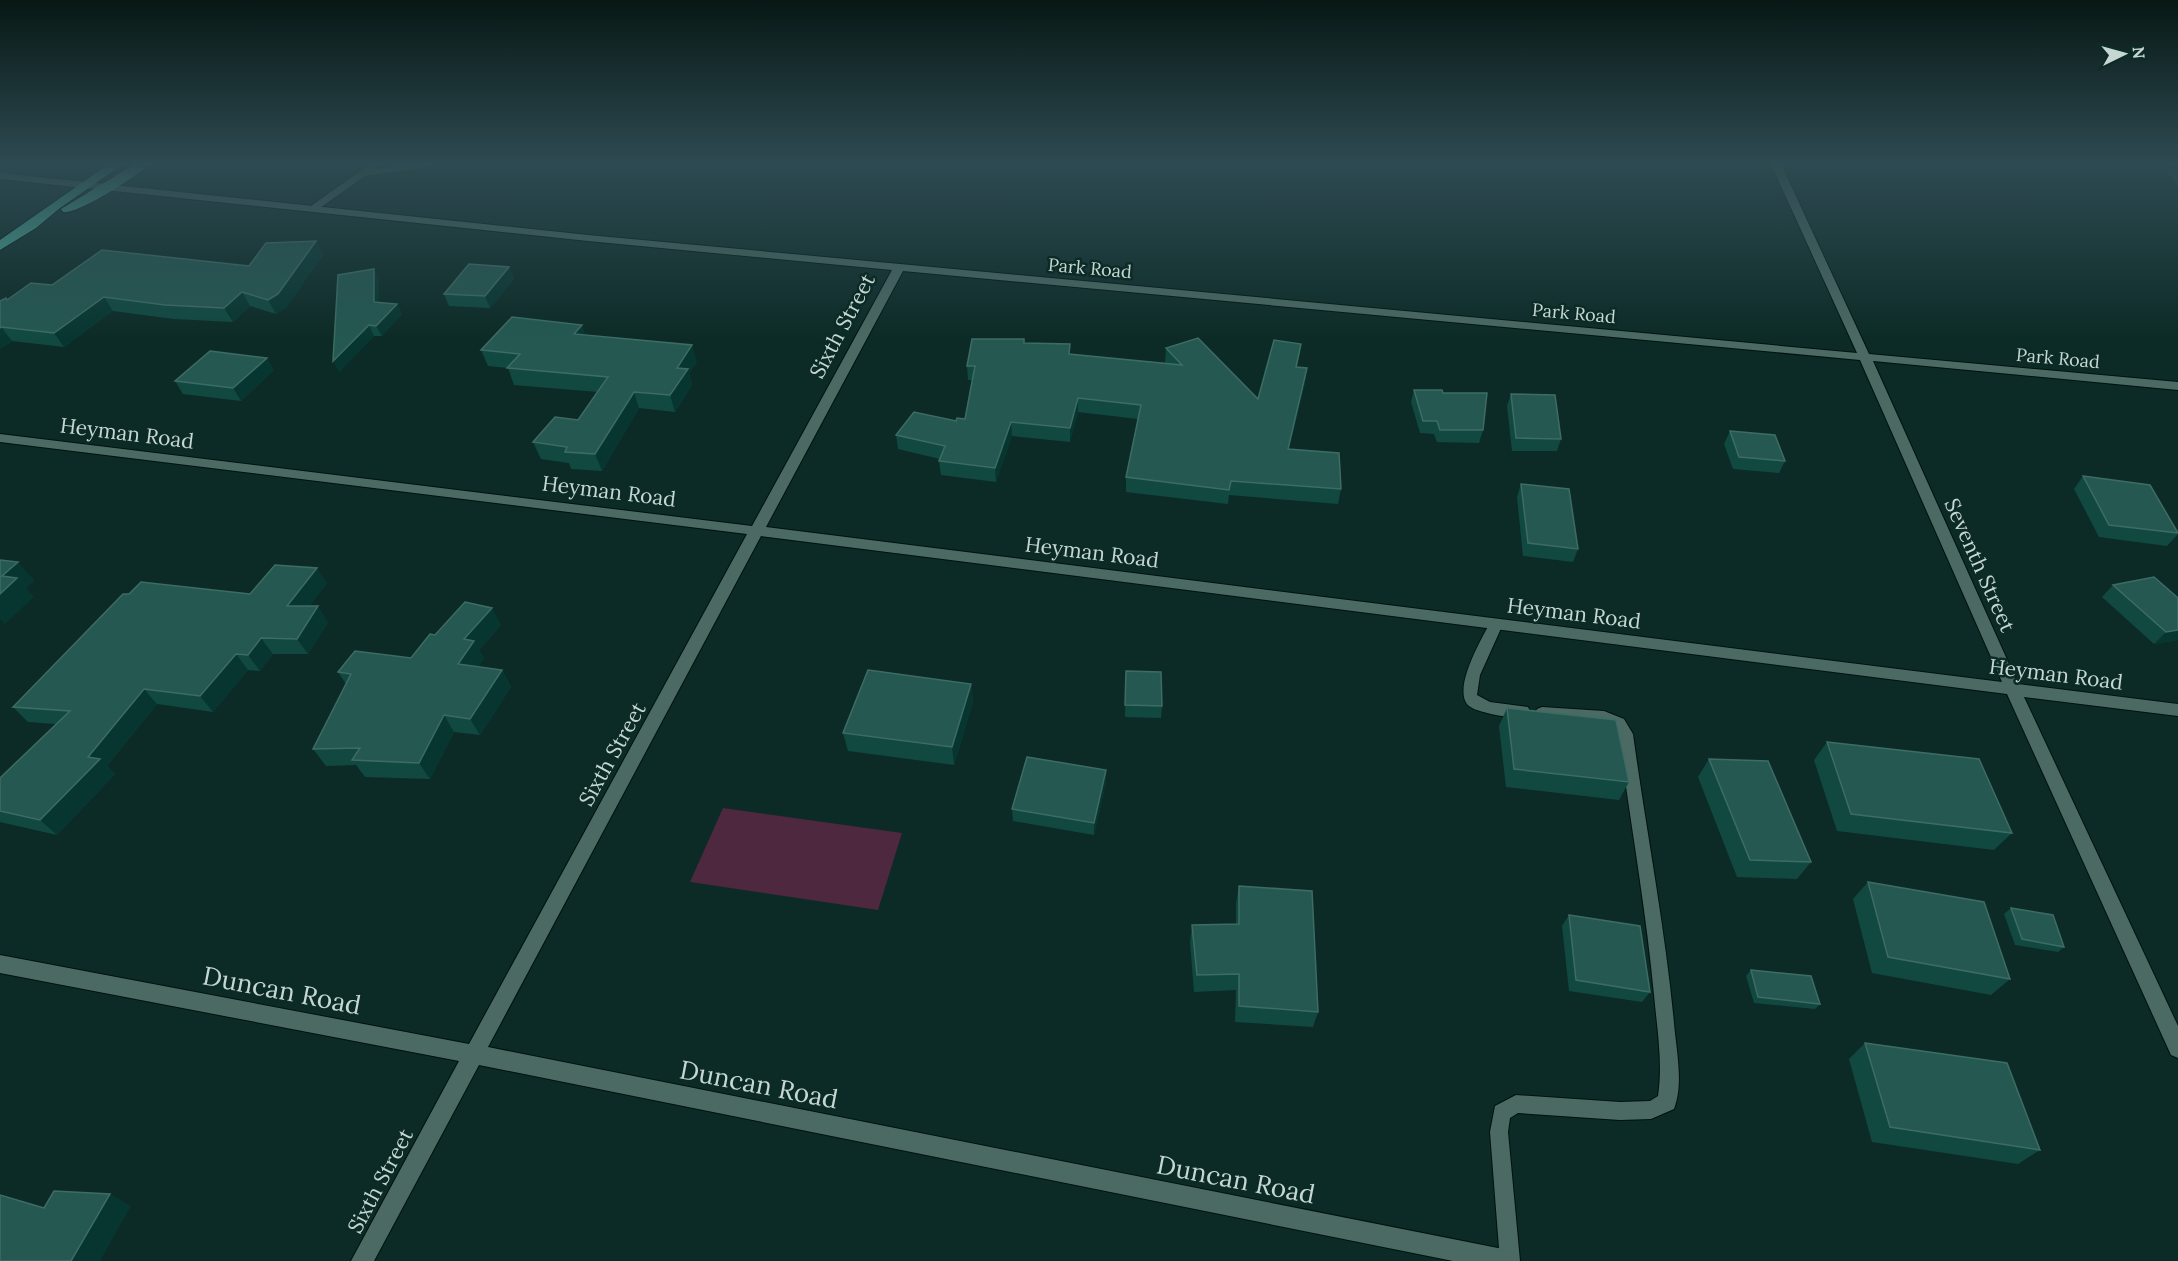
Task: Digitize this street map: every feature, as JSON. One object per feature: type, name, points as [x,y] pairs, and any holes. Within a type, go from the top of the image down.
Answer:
[{"type":"highway","points":[[0,246],[35,223]]},
{"type":"highway","points":[[32,225],[36,223]]},
{"type":"street","name":"Park Road","points":[[450,223],[588,238],[2178,386]]},
{"type":"street","name":"Seventh Street","points":[[1803,223],[2013,690],[2178,1048]]},
{"type":"street","name":"Sixth Street","points":[[362,1261],[899,267]]},
{"type":"street","name":"Heyman Road","points":[[0,438],[2178,710]]},
{"type":"street","name":"Duncan Road","points":[[0,964],[473,1054],[1509,1261]]},
{"type":"lane","points":[[1496,624],[1468,686],[1474,703],[1519,711],[1604,717],[1618,723],[1626,734],[1636,819],[1660,967],[1670,1082],[1667,1102],[1651,1110],[1620,1111],[1516,1104],[1502,1113],[1499,1132],[1509,1261]]},
{"type":"shaded area","points":[[723,808],[902,833],[878,910],[690,882]]},
{"type":"building","points":[[316,241],[278,294],[268,300],[242,292],[224,308],[165,305],[104,297],[54,333],[0,328],[0,301],[6,298],[7,300],[31,283],[52,285],[102,250],[249,266],[266,243]]},
{"type":"building","points":[[469,264],[509,267],[485,296],[444,294]]},
{"type":"building","points":[[374,269],[374,302],[397,304],[376,326],[369,325],[333,361],[338,275]]},
{"type":"building","points":[[512,317],[582,325],[574,334],[692,345],[677,368],[688,369],[670,395],[634,392],[595,454],[565,452],[567,447],[533,442],[555,417],[578,420],[608,377],[507,368],[520,354],[481,350]]},
{"type":"building","points":[[1198,338],[1258,399],[1274,340],[1301,344],[1296,367],[1307,368],[1288,449],[1339,453],[1341,489],[1231,481],[1229,490],[1126,477],[1141,405],[1078,398],[1070,428],[1011,422],[995,468],[939,461],[945,446],[896,435],[914,412],[956,421],[957,418],[965,419],[975,366],[967,366],[972,339],[1024,339],[1024,343],[1070,344],[1069,354],[1182,365],[1166,348]]},
{"type":"building","points":[[210,351],[267,358],[233,388],[175,381]]},
{"type":"building","points":[[1414,390],[1442,390],[1443,393],[1487,393],[1483,430],[1440,430],[1437,421],[1423,421]]},
{"type":"building","points":[[1511,394],[1555,395],[1561,439],[1516,438]]},
{"type":"building","points":[[1730,431],[1775,435],[1785,461],[1739,457]]},
{"type":"building","points":[[2083,476],[2150,485],[2178,533],[2109,525]]},
{"type":"building","points":[[1521,484],[1569,489],[1578,549],[1528,543]]},
{"type":"building","points":[[0,560],[18,562],[2,576],[17,578],[0,594]]},
{"type":"building","points":[[275,565],[317,568],[287,606],[318,606],[297,639],[261,638],[248,655],[236,654],[200,696],[144,689],[88,757],[100,759],[40,820],[0,811],[0,778],[70,711],[13,707],[123,594],[129,594],[141,582],[250,594]]},
{"type":"building","points":[[2154,577],[2178,598],[2178,630],[2166,632],[2113,585]]},
{"type":"building","points":[[465,602],[492,608],[464,639],[474,641],[458,664],[502,670],[470,719],[444,715],[419,763],[352,760],[360,748],[313,749],[351,674],[338,672],[355,651],[411,658],[430,634],[435,635]]},
{"type":"building","points":[[868,670],[971,684],[952,747],[843,733]]},
{"type":"building","points":[[1126,671],[1161,672],[1162,706],[1125,705]]},
{"type":"building","points":[[1507,708],[1616,720],[1629,782],[1514,769]]},
{"type":"building","points":[[1827,742],[1979,759],[2012,833],[1851,814]]},
{"type":"building","points":[[1027,757],[1106,770],[1094,823],[1012,809]]},
{"type":"building","points":[[1709,759],[1768,761],[1811,862],[1750,860]]},
{"type":"building","points":[[1868,882],[1984,902],[2010,979],[1888,957]]},
{"type":"building","points":[[1239,886],[1312,891],[1318,1012],[1239,1006],[1239,974],[1197,975],[1192,925],[1239,924]]},
{"type":"building","points":[[2011,908],[2053,915],[2064,947],[2022,939]]},
{"type":"building","points":[[1569,915],[1640,926],[1650,992],[1576,980]]},
{"type":"building","points":[[1751,970],[1811,976],[1820,1004],[1758,997]]},
{"type":"building","points":[[1865,1043],[2007,1063],[2040,1150],[1890,1127]]},
{"type":"building","points":[[54,1191],[110,1194],[71,1261],[0,1261],[0,1195],[44,1208]]}]
